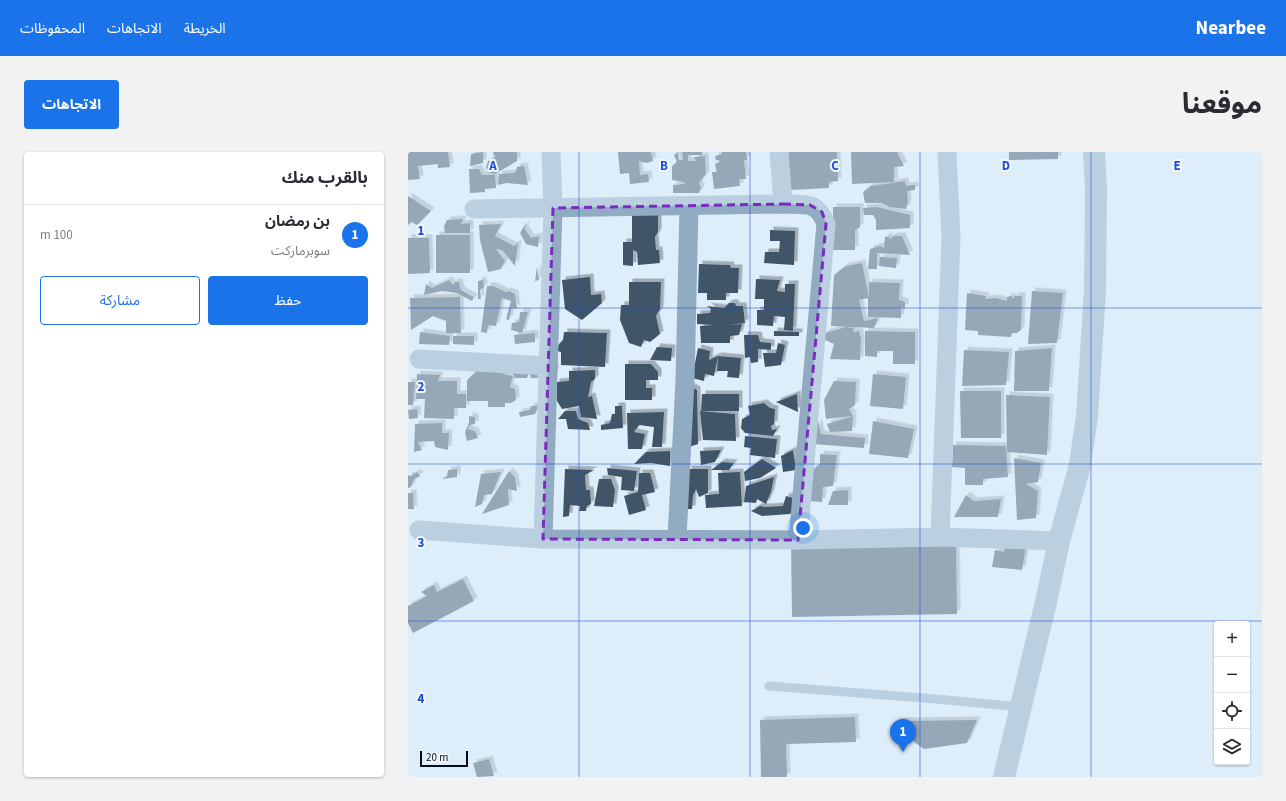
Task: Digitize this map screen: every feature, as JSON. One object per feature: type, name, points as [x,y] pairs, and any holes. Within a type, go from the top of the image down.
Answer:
[{"type":"street","points":[[543,539],[553,208],[551,152]]},
{"type":"street","points":[[779,152],[783,204]]},
{"type":"street","points":[[940,537],[950,237],[947,152]]},
{"type":"street","points":[[1004,777],[1059,541],[1080,464],[1087,416],[1095,290],[1096,189],[1094,152]]},
{"type":"street","points":[[474,209],[783,204],[810,205],[822,212],[826,224],[798,540]]},
{"type":"street","points":[[676,538],[685,381],[689,206]]},
{"type":"street","points":[[419,359],[549,366]]},
{"type":"street","points":[[419,530],[543,539],[676,538],[798,540],[940,537],[1059,541]]},
{"type":"lane","points":[[770,686],[936,699],[1020,708]]},
{"type":"highlighted area","points":[[783,204],[810,205],[822,212],[826,224],[798,540],[543,539],[553,208]]},
{"type":"building","points":[[408,152],[448,152],[450,167],[438,168],[438,164],[418,166],[420,179],[408,180]]},
{"type":"building","points":[[483,152],[483,163],[470,166],[471,154]]},
{"type":"building","points":[[493,152],[517,152],[517,161],[495,174],[488,172],[486,168],[488,161],[495,158]]},
{"type":"building","points":[[618,152],[651,152],[653,161],[647,163],[639,161],[640,175],[648,174],[649,182],[630,184],[629,173],[620,174]]},
{"type":"building","points":[[678,152],[679,160],[683,160],[682,152],[702,152],[702,155],[688,155],[688,161],[696,161],[694,157],[705,156],[706,174],[699,183],[701,188],[699,193],[673,193],[673,185],[685,184],[684,182],[672,180],[672,166],[677,162],[674,155]]},
{"type":"building","points":[[722,152],[746,152],[747,160],[744,160],[746,179],[739,179],[740,186],[714,189],[712,172],[717,172],[715,164],[721,161],[716,160],[715,156],[722,154]]},
{"type":"building","points":[[788,152],[837,152],[838,181],[829,182],[829,188],[790,190]]},
{"type":"building","points":[[851,152],[897,152],[904,166],[894,167],[894,182],[852,184]]},
{"type":"building","points":[[1009,152],[1058,152],[1058,159],[1009,160]]},
{"type":"building","points":[[524,166],[528,185],[506,183],[498,185],[499,174],[515,173],[517,167]]},
{"type":"building","points":[[469,169],[479,169],[482,175],[495,175],[496,188],[485,189],[485,192],[470,193]]},
{"type":"building","points":[[905,181],[906,186],[915,185],[915,190],[907,191],[908,202],[906,209],[890,207],[881,203],[865,203],[863,192],[871,186]]},
{"type":"building","points":[[408,196],[431,211],[417,225],[412,222],[408,225]]},
{"type":"building","points":[[833,207],[860,207],[860,227],[855,230],[855,250],[833,250]]},
{"type":"building","points":[[877,207],[910,215],[910,228],[876,230],[876,220],[873,215],[864,215],[863,208]]},
{"type":"building","points":[[658,214],[658,232],[655,237],[656,250],[659,250],[660,263],[638,265],[637,252],[633,250],[633,266],[623,265],[623,242],[632,242],[632,215]]},
{"type":"building","points":[[463,219],[461,224],[470,223],[470,233],[445,233],[444,226],[447,220]]},
{"type":"building","points":[[526,223],[525,229],[531,238],[539,236],[538,247],[526,244],[520,233]]},
{"type":"building","points":[[501,224],[495,236],[514,246],[518,243],[515,266],[502,250],[496,249],[505,261],[501,269],[488,272],[480,240],[479,225]]},
{"type":"building","points":[[770,230],[795,231],[794,265],[764,263],[765,252],[779,252],[780,241],[770,241]]},
{"type":"building","points":[[436,235],[470,235],[470,273],[436,273]]},
{"type":"building","points":[[889,236],[889,239],[894,236],[902,236],[910,255],[877,253],[877,269],[868,269],[870,249],[880,246],[884,248],[885,237]]},
{"type":"building","points":[[408,238],[429,238],[430,273],[408,274]]},
{"type":"building","points":[[880,257],[897,258],[896,268],[879,266]]},
{"type":"building","points":[[862,263],[869,297],[869,282],[900,283],[899,300],[905,302],[905,308],[901,307],[901,318],[868,317],[868,298],[859,300],[864,321],[878,318],[874,328],[831,326],[834,275],[846,266]]},
{"type":"building","points":[[699,264],[730,265],[731,268],[739,268],[738,293],[726,293],[726,300],[707,300],[707,293],[698,293]]},
{"type":"building","points":[[537,267],[539,280],[535,281]]},
{"type":"building","points":[[590,277],[591,295],[601,294],[602,303],[582,320],[565,309],[562,280]]},
{"type":"building","points":[[756,279],[780,280],[777,291],[785,292],[785,284],[795,284],[793,331],[784,330],[785,317],[774,316],[773,326],[757,325],[757,310],[764,310],[764,299],[755,299]]},
{"type":"building","points":[[449,280],[453,285],[455,282],[459,282],[461,290],[474,297],[472,301],[457,293],[442,291],[424,295],[426,284],[432,288]]},
{"type":"building","points":[[483,280],[484,287],[480,290],[481,299],[478,299],[478,281]]},
{"type":"building","points":[[629,282],[661,282],[660,309],[656,316],[660,334],[650,342],[644,340],[641,347],[629,343],[620,320],[621,305],[629,305]]},
{"type":"building","points":[[487,286],[493,286],[515,294],[517,309],[512,307],[509,320],[506,319],[511,301],[502,298],[496,326],[488,325],[487,333],[481,332]]},
{"type":"building","points":[[1032,291],[1063,293],[1057,343],[1028,344]]},
{"type":"building","points":[[967,293],[986,296],[985,299],[996,298],[1007,301],[1007,297],[1012,296],[1012,298],[1015,298],[1014,296],[1022,296],[1021,330],[1017,333],[1012,333],[1011,337],[978,335],[978,331],[965,330]]},
{"type":"building","points":[[460,297],[461,333],[446,333],[446,321],[433,316],[411,330],[410,298]]},
{"type":"building","points":[[729,303],[735,303],[736,306],[743,306],[745,323],[728,325],[742,324],[739,335],[730,336],[730,343],[701,343],[700,326],[714,325],[697,324],[697,314],[710,313],[711,309],[707,306],[724,308]]},
{"type":"building","points":[[520,312],[528,312],[522,333],[511,330],[512,323],[519,322]]},
{"type":"building","points":[[846,327],[853,328],[854,332],[859,331],[861,338],[860,360],[830,359],[834,344],[823,339],[825,333]]},
{"type":"building","points":[[774,331],[799,332],[799,336],[774,336]]},
{"type":"building","points":[[865,331],[915,332],[915,364],[893,364],[893,351],[877,351],[877,357],[865,356]]},
{"type":"building","points":[[420,332],[450,336],[449,345],[419,344]]},
{"type":"building","points":[[564,332],[607,333],[605,367],[561,365],[561,352],[557,351],[559,344],[563,340]]},
{"type":"building","points":[[535,333],[535,342],[515,344],[514,335]]},
{"type":"building","points":[[744,335],[758,335],[760,342],[771,343],[771,350],[758,349],[758,362],[751,363],[750,357],[745,358]]},
{"type":"building","points":[[453,336],[474,336],[474,345],[453,344]]},
{"type":"building","points":[[778,343],[785,345],[781,365],[765,367],[763,353],[776,353]]},
{"type":"building","points":[[657,347],[672,348],[671,361],[650,360]]},
{"type":"building","points":[[698,348],[710,351],[709,360],[718,356],[714,376],[705,374],[704,381],[692,378]]},
{"type":"building","points":[[1052,348],[1049,391],[1014,391],[1015,351]]},
{"type":"building","points":[[964,350],[1009,352],[1006,385],[962,386]]},
{"type":"building","points":[[718,356],[741,358],[739,378],[727,377],[728,371],[717,371]]},
{"type":"building","points":[[625,364],[651,364],[658,372],[658,380],[646,380],[646,388],[652,388],[652,400],[625,400]]},
{"type":"building","points":[[478,370],[502,371],[503,374],[513,376],[510,387],[515,389],[516,400],[511,403],[505,403],[505,407],[488,407],[488,401],[467,401],[467,380]]},
{"type":"building","points":[[595,370],[595,379],[591,382],[588,397],[592,396],[597,419],[581,417],[579,406],[562,409],[557,401],[556,382],[569,381],[569,371]]},
{"type":"building","points":[[512,372],[529,372],[527,378],[515,378]]},
{"type":"building","points":[[529,372],[537,372],[538,378],[531,378]]},
{"type":"building","points":[[417,374],[440,375],[438,381],[457,381],[457,394],[466,394],[466,408],[454,408],[454,419],[424,418],[425,399],[416,399]]},
{"type":"building","points":[[873,374],[906,377],[903,409],[870,406]]},
{"type":"building","points":[[834,381],[856,382],[855,405],[849,409],[853,416],[826,419],[824,400]]},
{"type":"building","points":[[408,382],[415,382],[413,405],[408,405]]},
{"type":"building","points":[[688,385],[697,390],[698,444],[686,448]]},
{"type":"building","points":[[960,391],[1001,391],[1001,438],[961,438]]},
{"type":"building","points":[[702,394],[739,394],[739,411],[701,411]]},
{"type":"building","points":[[797,394],[798,412],[776,402]]},
{"type":"building","points":[[1006,395],[1050,397],[1047,455],[1007,452]]},
{"type":"building","points":[[764,403],[770,408],[775,409],[774,424],[771,426],[772,430],[777,429],[773,436],[745,433],[741,428],[742,419],[750,415],[748,406]]},
{"type":"building","points":[[531,406],[538,406],[535,414],[520,417],[519,412],[530,410]]},
{"type":"building","points":[[615,406],[622,406],[623,428],[601,430],[601,425],[610,423],[612,414],[615,414]]},
{"type":"building","points":[[417,409],[418,418],[409,419],[408,410]]},
{"type":"building","points":[[565,411],[576,411],[578,419],[588,423],[590,430],[568,429],[566,419],[558,419]]},
{"type":"building","points":[[700,411],[735,414],[736,441],[703,440]]},
{"type":"building","points":[[664,412],[662,447],[652,447],[654,427],[639,425],[634,432],[645,434],[642,449],[628,449],[627,413]]},
{"type":"building","points":[[469,416],[475,417],[475,424],[470,425],[468,429],[475,431],[478,438],[467,441],[465,432],[469,423]]},
{"type":"building","points":[[853,416],[852,431],[830,432],[827,424]]},
{"type":"building","points":[[818,420],[821,434],[865,438],[864,448],[813,444]]},
{"type":"building","points":[[873,421],[914,429],[908,458],[869,454]]},
{"type":"building","points":[[442,423],[442,433],[449,433],[448,450],[435,447],[434,441],[418,442],[422,450],[414,452],[415,424]]},
{"type":"building","points":[[745,436],[777,439],[775,458],[750,455],[751,448],[744,447]]},
{"type":"building","points":[[953,445],[1006,446],[1008,477],[983,479],[983,485],[965,485],[965,468],[952,467]]},
{"type":"building","points":[[721,450],[715,462],[701,465],[700,451]]},
{"type":"building","points":[[793,450],[796,470],[783,472],[781,456]]},
{"type":"building","points":[[670,451],[670,466],[651,463],[634,464],[646,452]]},
{"type":"building","points":[[820,454],[837,455],[833,486],[823,487],[822,502],[808,501],[810,472],[820,464]]},
{"type":"building","points":[[1014,458],[1041,463],[1038,482],[1026,484],[1038,491],[1036,518],[1017,520]]},
{"type":"building","points":[[762,459],[776,468],[760,478],[745,481],[744,472]]},
{"type":"building","points":[[722,462],[734,463],[729,470],[711,470]]},
{"type":"building","points":[[607,468],[637,471],[634,491],[621,490],[622,477],[608,475]]},
{"type":"building","points":[[457,469],[457,477],[442,479],[447,476],[448,470]]},
{"type":"building","points":[[565,469],[594,470],[585,475],[586,490],[590,490],[591,504],[587,506],[586,511],[579,511],[580,506],[570,505],[569,516],[563,517]]},
{"type":"building","points":[[688,469],[708,469],[708,493],[699,497],[696,489],[693,496],[692,509],[688,509]]},
{"type":"building","points":[[509,471],[515,477],[517,491],[508,489],[509,505],[482,514]]},
{"type":"building","points":[[417,472],[420,476],[414,479],[411,487],[408,488],[408,475],[411,476]]},
{"type":"building","points":[[501,472],[492,494],[484,495],[482,504],[475,507],[481,474]]},
{"type":"building","points":[[740,472],[742,506],[706,508],[705,495],[719,494],[718,473]]},
{"type":"building","points":[[639,473],[650,473],[655,492],[642,495],[646,510],[629,515],[624,496],[638,492]]},
{"type":"building","points":[[774,477],[771,492],[766,504],[757,499],[756,503],[744,502],[746,486]]},
{"type":"building","points":[[599,479],[611,479],[615,490],[613,507],[594,506]]},
{"type":"building","points":[[848,490],[848,505],[828,505],[833,491]]},
{"type":"building","points":[[408,493],[413,493],[414,509],[408,509]]},
{"type":"building","points":[[966,495],[974,501],[1001,499],[998,517],[954,517]]},
{"type":"building","points":[[786,496],[793,498],[794,509],[790,514],[762,516],[751,511],[760,506],[783,506]]},
{"type":"building","points":[[956,537],[957,614],[792,617],[791,540]]},
{"type":"building","points":[[1005,540],[1026,546],[1022,570],[992,567],[995,550],[1004,552]]},
{"type":"building","points":[[463,579],[474,601],[413,633],[408,623],[408,606],[427,596],[421,592],[434,585],[437,592]]},
{"type":"building","points":[[855,717],[856,742],[786,744],[787,777],[761,777],[760,720]]},
{"type":"building","points":[[977,720],[967,743],[924,749],[897,730],[897,721]]},
{"type":"building","points":[[489,759],[494,776],[477,777],[473,763]]},
{"type":"place","name":"بن رمضان","points":[[903,752]]}]
